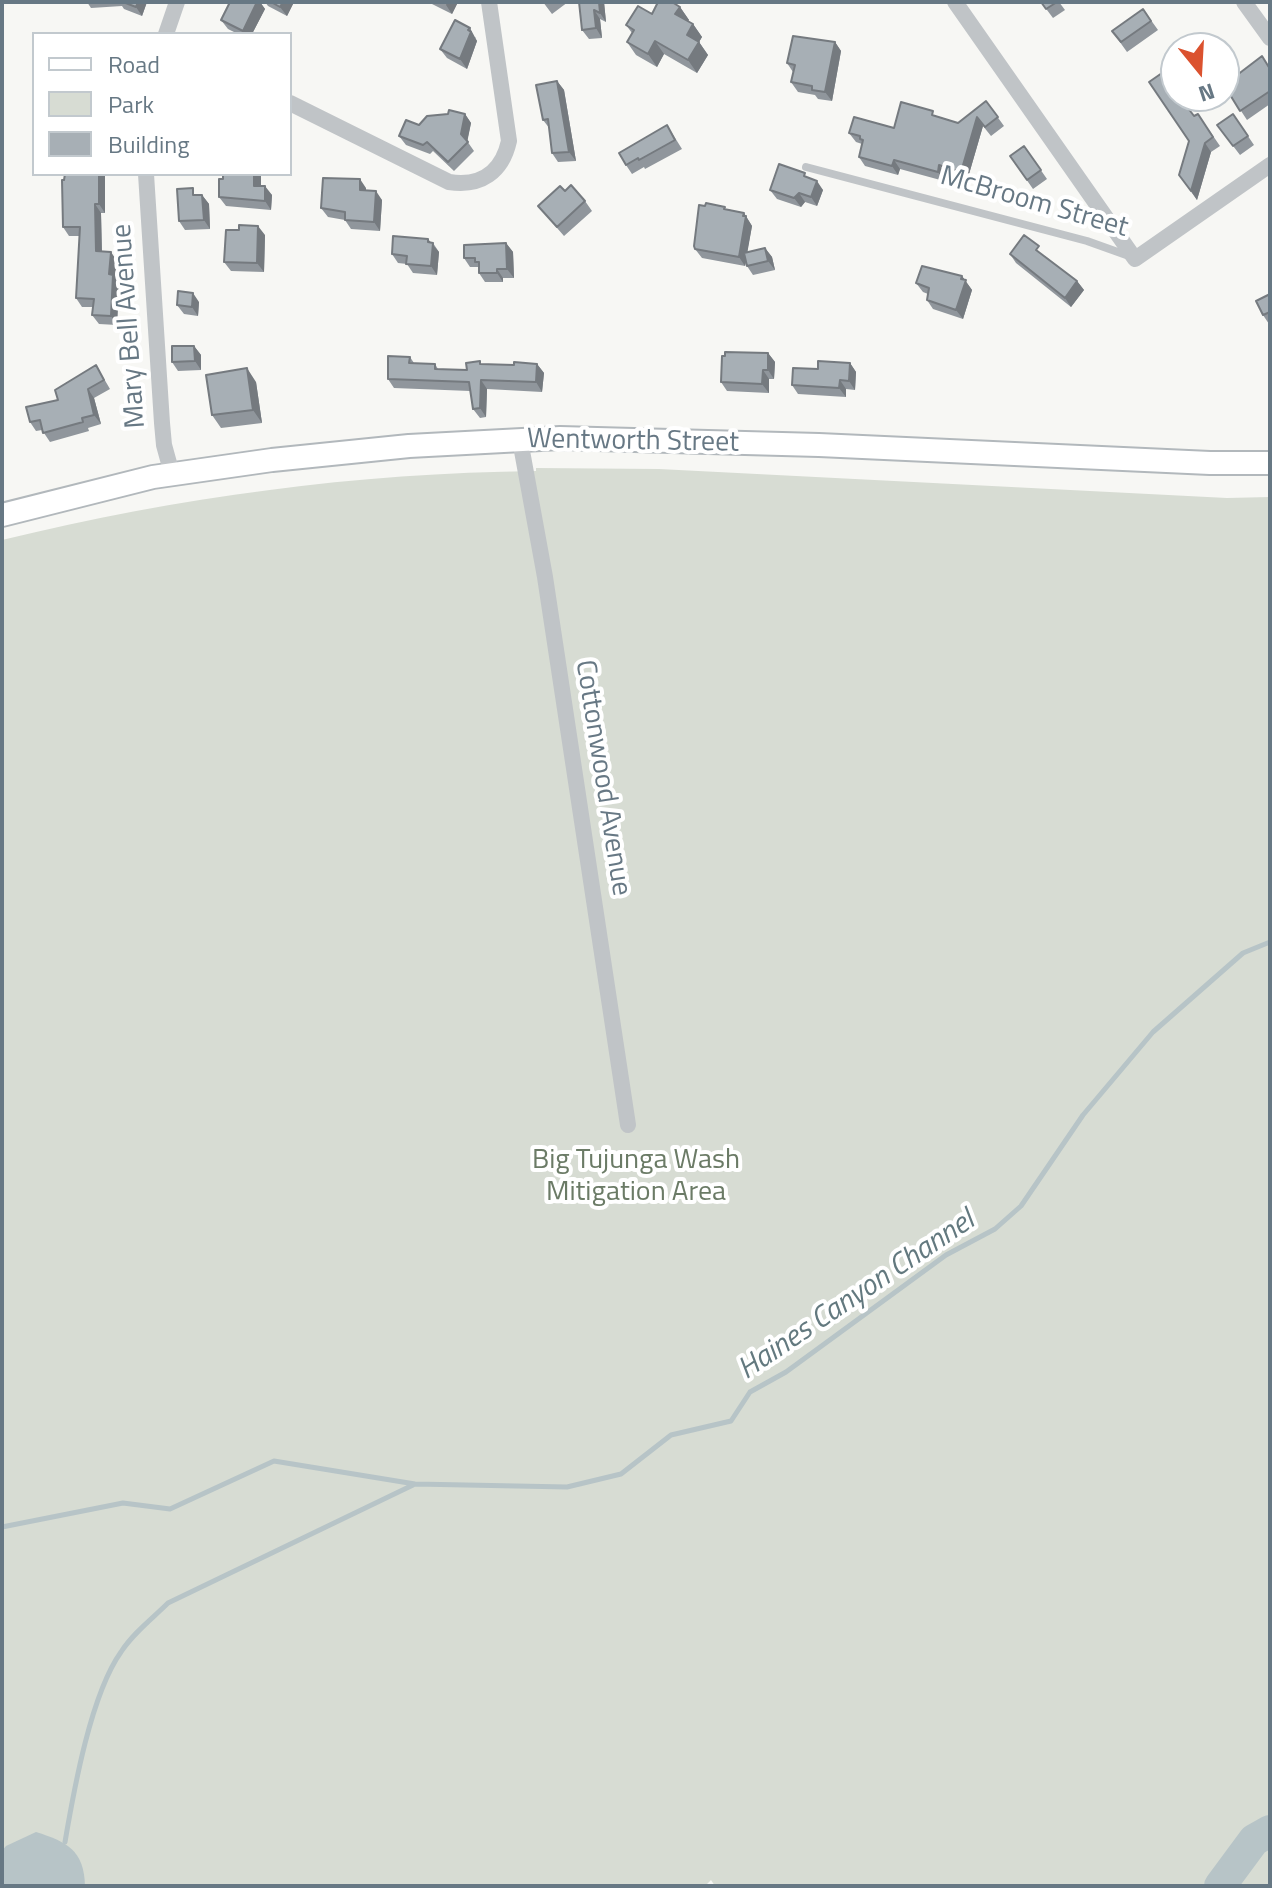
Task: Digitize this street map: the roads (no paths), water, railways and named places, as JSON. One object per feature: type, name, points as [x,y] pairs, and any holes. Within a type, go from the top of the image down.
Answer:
[{"type":"main road","name":"Wentworth Street","points":[[2,515],[172,474],[272,460],[409,446],[560,438],[1270,463]]},
{"type":"street","points":[[167,32],[177,2]]},
{"type":"street","points":[[292,104],[449,182],[463,184],[489,176],[499,167],[509,141],[489,2]]},
{"type":"street","points":[[955,2],[1135,259]]},
{"type":"street","points":[[1244,2],[1270,38]]},
{"type":"street","name":"McBroom Street","points":[[1135,259],[1270,165]]},
{"type":"street","name":"Mary Bell Avenue","points":[[146,176],[162,423],[172,474]]},
{"type":"street","name":"Cottonwood Avenue","points":[[520,440],[545,577],[628,1125]]},
{"type":"lane","name":"McBroom Street","points":[[806,167],[1087,241],[1135,259]]},
{"type":"waterway","name":"Haines Canyon Channel","points":[[2,1527],[123,1503],[170,1509],[274,1461],[415,1484],[567,1487],[621,1474],[671,1435],[731,1421],[750,1392],[786,1372],[946,1255],[995,1229],[1021,1206],[1083,1115],[1153,1032],[1243,953],[1270,942]]},
{"type":"waterway","points":[[65,1842],[92,1717],[110,1670],[137,1632],[168,1603],[413,1485]]},
{"type":"waterway","points":[[1220,1886],[1254,1840],[1270,1831]]},
{"type":"park label","name":"Big Tujunga Wash Mitigation Area","points":[[636,1177]]}]
